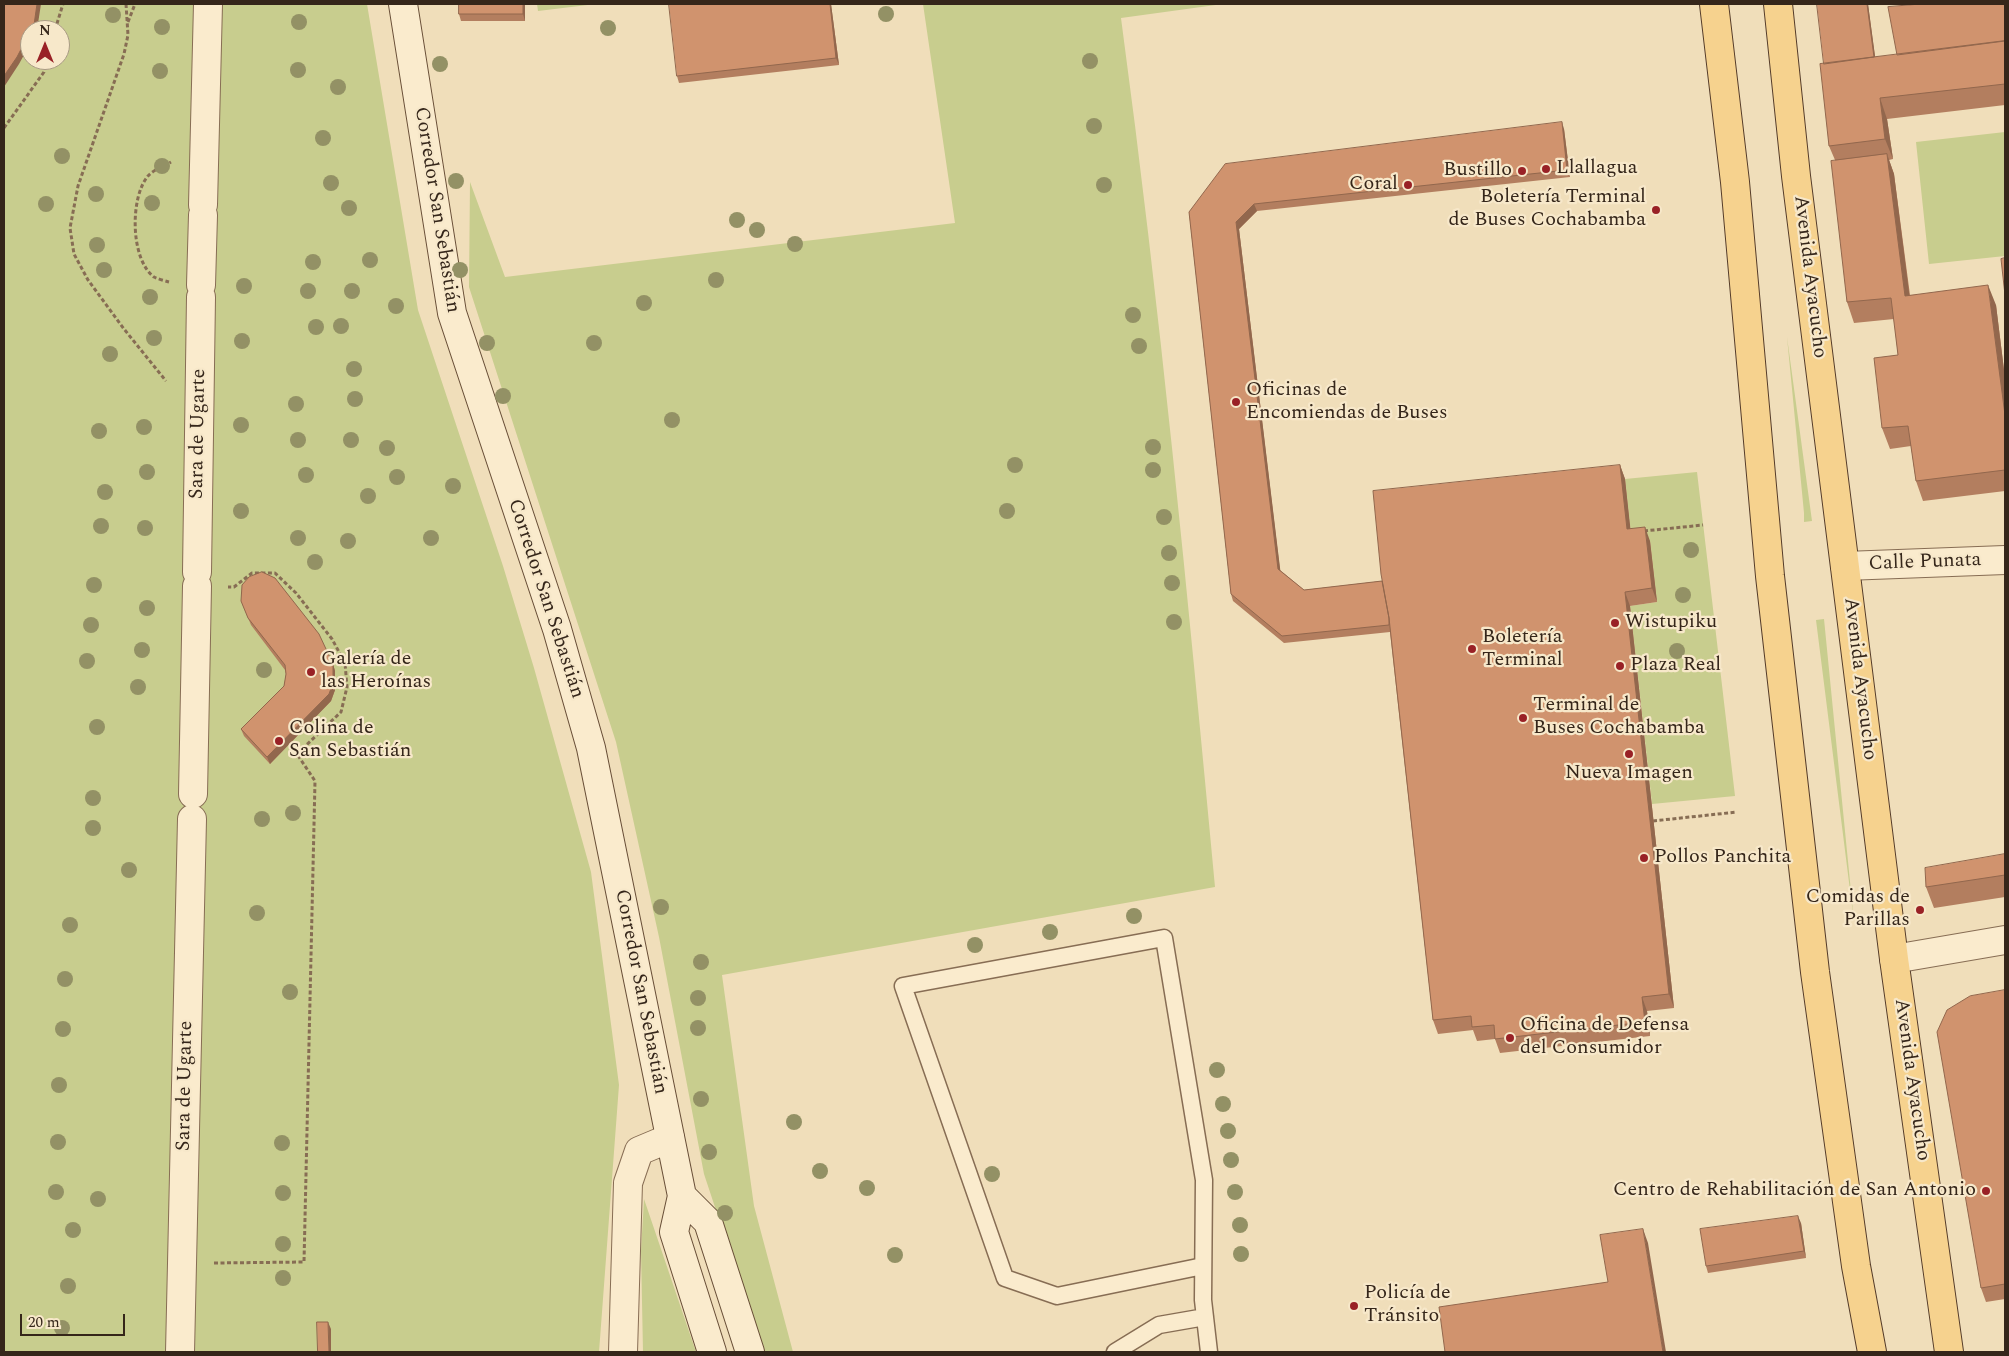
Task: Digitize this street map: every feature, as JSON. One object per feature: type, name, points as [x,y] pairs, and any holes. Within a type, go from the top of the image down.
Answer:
[{"type":"main road","points":[[1714,4],[1735,182],[1770,576],[1815,972],[1856,1266],[1872,1352]]},
{"type":"main road","name":"Avenida Ayacucho","points":[[1778,4],[1796,176],[1844,566],[1894,959],[1949,1352]]},
{"type":"street","name":"Sara de Ugarte","points":[[180,1352],[208,4]]},
{"type":"street","name":"Corredor San Sebastián","points":[[403,4],[452,313],[557,629],[591,748],[682,1196],[674,1232],[712,1352]]},
{"type":"street","name":"Calle Punata","points":[[1844,566],[2005,560]]},
{"type":"street","points":[[1894,959],[2005,940]]},
{"type":"street","points":[[623,1352],[628,1183],[639,1151],[670,1138]]},
{"type":"street","points":[[682,1196],[708,1222],[750,1352]]},
{"type":"lane","points":[[1203,1266],[1057,1296],[1005,1278],[903,986],[1164,938],[1204,1180],[1203,1266],[1205,1317],[1209,1352]]},
{"type":"lane","points":[[1115,1352],[1159,1326],[1205,1317]]},
{"type":"path","points":[[58,20],[63,4]]},
{"type":"path","points":[[126,4],[128,35],[124,54],[78,186],[70,228],[74,254],[88,280],[124,329],[199,420]]},
{"type":"path","points":[[127,24],[135,4]]},
{"type":"path","points":[[4,128],[44,70]]},
{"type":"path","points":[[1640,532],[1703,525]]},
{"type":"path","points":[[182,1264],[304,1262],[315,781],[297,754],[341,712],[348,687],[345,663],[332,639],[296,592],[275,573],[252,573],[234,587],[197,579]]},
{"type":"path","points":[[1653,821],[1737,812]]},
{"type":"green space","name":"Colina de San Sebastián","points":[[4,4],[367,4],[418,310],[503,566],[534,668],[591,872],[619,1085],[599,1352],[4,1352]]},
{"type":"green space","points":[[537,4],[596,4],[538,11]]},
{"type":"green space","points":[[923,4],[1223,4],[1121,18],[1161,343],[1215,887],[722,975],[754,1206],[793,1352],[763,1352],[704,1174],[659,937],[616,742],[469,287],[470,182],[505,277],[955,223]]},
{"type":"green space","points":[[2005,132],[2005,256],[1929,264],[1916,142]]},
{"type":"green space","points":[[1787,337],[1812,521],[1804,522],[1804,513]]},
{"type":"green space","points":[[1697,472],[1735,796],[1652,804],[1630,606],[1657,602],[1650,541],[1632,543],[1625,479]]},
{"type":"green space","points":[[1824,619],[1854,922],[1816,620]]},
{"type":"green space","points":[[644,1199],[696,1352],[643,1352],[641,1251]]},
{"type":"building","points":[[4,4],[37,4],[35,20],[20,20],[20,51],[4,76]]},
{"type":"building","points":[[459,4],[523,4],[523,14],[459,14]]},
{"type":"building","points":[[669,4],[830,4],[836,58],[677,76]]},
{"type":"building","points":[[1817,4],[1867,4],[1874,57],[1824,64]]},
{"type":"building","points":[[1921,4],[2005,4],[2005,41],[1897,55],[1888,7]]},
{"type":"building","points":[[2005,41],[2005,84],[1880,98],[1885,139],[1829,146],[1820,64]]},
{"type":"building","name":"Oficinas de Encomiendas de Buses","points":[[1562,122],[1567,170],[1254,204],[1236,222],[1278,569],[1304,590],[1382,581],[1389,618],[1389,625],[1282,636],[1231,594],[1189,212],[1225,164]]},
{"type":"building","points":[[1887,154],[1905,296],[1988,285],[2005,415],[2005,470],[1916,481],[1908,426],[1882,428],[1874,358],[1898,355],[1891,298],[1847,302],[1831,161]]},
{"type":"building","points":[[2005,258],[2005,295],[2001,259]]},
{"type":"building","name":"Terminal de Buses Cochabamba","points":[[1620,465],[1627,529],[1645,527],[1652,588],[1625,592],[1669,994],[1642,997],[1645,1022],[1495,1039],[1494,1025],[1472,1027],[1471,1016],[1433,1020],[1389,618],[1381,574],[1373,491]]},
{"type":"building","name":"Galería de las Heroínas","points":[[262,572],[275,578],[319,634],[333,664],[333,683],[329,694],[267,757],[241,729],[284,686],[286,674],[285,665],[248,618],[241,601],[242,585],[249,577]]},
{"type":"building","points":[[2005,854],[2005,875],[1926,887],[1925,868]]},
{"type":"building","name":"Centro de Rehabilitación de San Antonio","points":[[2005,990],[2005,1284],[1981,1288],[1937,1032],[1947,1010],[1970,996]]},
{"type":"building","points":[[1798,1216],[1804,1251],[1706,1266],[1700,1229]]},
{"type":"building","points":[[1643,1229],[1663,1352],[1445,1352],[1439,1307],[1608,1282],[1600,1235]]},
{"type":"building","points":[[317,1322],[328,1322],[329,1352],[318,1352]]},
{"type":"place","name":"Llallagua","points":[[1546,169]]},
{"type":"place","name":"Bustillo","points":[[1522,171]]},
{"type":"place","name":"Coral","points":[[1408,185]]},
{"type":"place","name":"Boletería Terminal de Buses Cochabamba","points":[[1656,210]]},
{"type":"place","name":"Oficinas de Encomiendas de Buses","points":[[1236,402]]},
{"type":"place","name":"Wistupiku","points":[[1615,623]]},
{"type":"place","name":"Boletería Terminal","points":[[1472,649]]},
{"type":"place","name":"Plaza Real","points":[[1620,666]]},
{"type":"place","name":"Galería de las Heroínas","points":[[311,672]]},
{"type":"place","name":"Terminal de Buses Cochabamba","points":[[1523,718]]},
{"type":"place","name":"Colina de San Sebastián","points":[[279,741]]},
{"type":"place","name":"Nueva Imagen","points":[[1629,754]]},
{"type":"place","name":"Pollos Panchita","points":[[1644,858]]},
{"type":"place","name":"Comidas de Parillas","points":[[1920,910]]},
{"type":"place","name":"Oficina de Defensa del Consumidor","points":[[1510,1038]]},
{"type":"place","name":"Centro de Rehabilitación de San Antonio","points":[[1986,1191]]},
{"type":"place","name":"Policía de Tránsito","points":[[1354,1306]]}]
